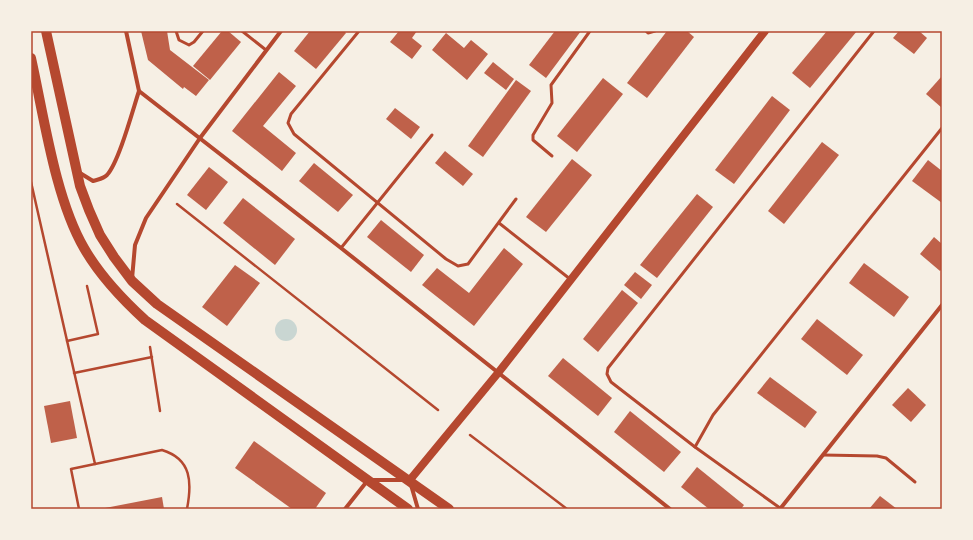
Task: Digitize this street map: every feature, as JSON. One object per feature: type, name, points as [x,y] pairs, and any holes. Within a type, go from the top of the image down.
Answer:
[{"type":"main road","points":[[46,31],[76,170],[89,210],[100,235],[132,281],[157,304],[410,480],[449,509]]},
{"type":"main road","points":[[410,480],[498,373],[765,31]]},
{"type":"main road","points":[[31,58],[62,194],[84,248],[118,294],[145,320],[408,509]]},
{"type":"street","points":[[76,170],[85,178],[93,181],[103,178],[108,174],[115,160],[139,91],[126,31]]},
{"type":"street","points":[[132,281],[135,245],[141,228],[200,138],[281,31]]},
{"type":"street","points":[[139,91],[341,248],[670,509]]},
{"type":"street","points":[[780,509],[942,305]]},
{"type":"street","points":[[345,509],[368,480],[410,480],[418,509]]},
{"type":"lane","points":[[176,31],[180,40],[189,45],[194,42],[203,31]]},
{"type":"lane","points":[[242,31],[266,50]]},
{"type":"lane","points":[[359,31],[291,114],[288,123],[294,134],[446,260],[458,266],[468,264],[516,199]]},
{"type":"lane","points":[[552,156],[533,140],[533,135],[552,102],[551,85],[590,31]]},
{"type":"lane","points":[[646,31],[648,33],[655,31]]},
{"type":"lane","points":[[780,509],[695,447],[611,382],[607,374],[608,368],[874,31]]},
{"type":"lane","points":[[695,447],[713,415],[942,128]]},
{"type":"lane","points":[[341,248],[378,204],[432,135]]},
{"type":"lane","points":[[499,223],[571,280]]},
{"type":"lane","points":[[823,455],[877,456],[886,458],[915,482]]},
{"type":"path","points":[[31,182],[95,464]]},
{"type":"path","points":[[177,204],[438,410]]},
{"type":"path","points":[[67,341],[98,334],[87,286]]},
{"type":"path","points":[[150,347],[160,411]]},
{"type":"path","points":[[74,373],[152,357]]},
{"type":"path","points":[[470,435],[567,509]]},
{"type":"path","points":[[79,509],[71,469],[162,450],[172,453],[180,459],[186,468],[190,489],[186,509]]},
{"type":"shaded area","points":[[286,319],[294,322],[297,330],[294,338],[286,341],[278,338],[275,330],[278,322]]},
{"type":"building","points":[[141,31],[167,31],[170,50],[209,80],[196,96],[184,87],[183,89],[148,60]]},
{"type":"building","points":[[222,31],[228,31],[241,42],[210,80],[193,66]]},
{"type":"building","points":[[310,31],[344,31],[346,33],[316,69],[294,51]]},
{"type":"building","points":[[399,31],[417,31],[412,38],[422,46],[412,59],[390,42]]},
{"type":"building","points":[[555,31],[581,31],[546,78],[529,65]]},
{"type":"building","points":[[667,31],[687,31],[694,37],[647,98],[627,83]]},
{"type":"building","points":[[827,31],[857,31],[810,88],[792,73]]},
{"type":"building","points":[[899,31],[919,31],[927,38],[914,54],[893,38]]},
{"type":"building","points":[[446,33],[464,48],[471,40],[488,54],[467,80],[432,50]]},
{"type":"building","points":[[493,62],[514,79],[506,90],[484,73]]},
{"type":"building","points":[[279,72],[296,86],[263,126],[296,153],[282,171],[232,131]]},
{"type":"building","points":[[942,76],[942,108],[926,94]]},
{"type":"building","points":[[603,78],[623,94],[577,152],[557,136]]},
{"type":"building","points":[[516,80],[531,91],[483,157],[468,146]]},
{"type":"building","points":[[772,96],[790,110],[734,184],[715,170]]},
{"type":"building","points":[[395,108],[420,127],[411,139],[386,119]]},
{"type":"building","points":[[822,142],[839,155],[784,224],[768,211]]},
{"type":"building","points":[[445,151],[473,174],[463,186],[435,163]]},
{"type":"building","points":[[572,159],[592,175],[546,232],[526,217]]},
{"type":"building","points":[[928,160],[942,171],[942,203],[912,181]]},
{"type":"building","points":[[314,163],[353,195],[338,212],[299,181]]},
{"type":"building","points":[[209,167],[228,182],[206,210],[187,195]]},
{"type":"building","points":[[697,194],[713,207],[657,278],[640,265]]},
{"type":"building","points":[[243,198],[295,239],[275,265],[223,223]]},
{"type":"building","points":[[381,220],[424,255],[411,272],[367,237]]},
{"type":"building","points":[[934,237],[942,244],[942,269],[940,271],[920,254]]},
{"type":"building","points":[[504,248],[523,264],[474,326],[422,285],[437,268],[469,293]]},
{"type":"building","points":[[864,263],[909,297],[894,317],[849,283]]},
{"type":"building","points":[[235,265],[260,283],[227,326],[202,307]]},
{"type":"building","points":[[635,272],[652,285],[641,299],[624,285]]},
{"type":"building","points":[[622,290],[638,303],[598,352],[583,339]]},
{"type":"building","points":[[817,319],[863,355],[847,375],[801,339]]},
{"type":"building","points":[[563,358],[612,398],[598,416],[548,376]]},
{"type":"building","points":[[770,377],[817,412],[805,428],[757,393]]},
{"type":"building","points":[[908,388],[926,405],[911,422],[892,405]]},
{"type":"building","points":[[70,401],[77,438],[51,443],[44,406]]},
{"type":"building","points":[[630,411],[681,452],[664,472],[614,432]]},
{"type":"building","points":[[254,441],[326,493],[315,509],[292,509],[235,468]]},
{"type":"building","points":[[697,467],[744,505],[741,509],[709,509],[681,487]]},
{"type":"building","points":[[880,496],[897,509],[869,509]]},
{"type":"building","points":[[162,497],[164,509],[105,509],[105,508]]}]
